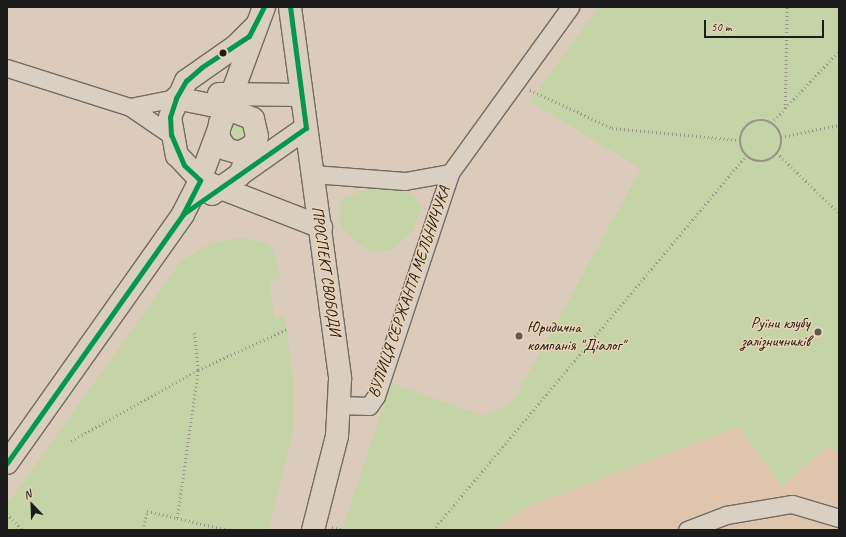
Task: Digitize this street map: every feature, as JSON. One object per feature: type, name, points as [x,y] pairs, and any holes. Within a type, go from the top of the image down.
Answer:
[{"type":"main road","name":"ПРОСПЕКТ СВОБОДИ","points":[[288,8],[321,227],[340,379],[337,436],[313,530]]},
{"type":"main road","points":[[263,12],[249,36],[186,81],[176,98],[170,117],[171,136],[184,165],[200,180],[321,227]]},
{"type":"main road","points":[[7,461],[183,214],[200,180],[230,109],[263,12]]},
{"type":"main road","points":[[230,109],[301,94]]},
{"type":"main road","points":[[176,98],[230,109],[253,119],[257,129],[239,176]]},
{"type":"main road","points":[[230,109],[218,137],[226,149],[239,152],[251,147]]},
{"type":"main road","points":[[183,214],[306,128]]},
{"type":"street","name":"ВУЛИЦЯ СЕРЖАНТА МЕЛЬНИЧУКА","points":[[339,405],[369,406],[376,396],[450,173],[570,7]]},
{"type":"street","points":[[7,68],[130,107],[171,136]]},
{"type":"street","points":[[130,107],[176,98]]},
{"type":"street","name":"ВУЛИЦЯ СЕРЖАНТА МЕЛЬНИЧУКА","points":[[313,174],[405,180],[450,173]]},
{"type":"street","points":[[687,530],[726,515],[792,504],[839,518]]},
{"type":"path","points":[[784,109],[788,7]]},
{"type":"path","points":[[771,123],[839,51]]},
{"type":"path","points":[[515,83],[612,128],[740,140]]},
{"type":"path","points":[[763,120],[771,123],[781,136],[777,154],[762,162],[746,156],[740,140],[749,123],[763,120]]},
{"type":"path","points":[[781,136],[839,125]]},
{"type":"path","points":[[777,154],[839,213]]},
{"type":"path","points":[[433,530],[746,156]]},
{"type":"path","points":[[71,441],[198,370],[286,329]]},
{"type":"path","points":[[177,518],[198,370],[194,332]]},
{"type":"path","points":[[143,530],[147,511],[228,530]]},
{"type":"path","points":[[7,514],[23,530]]},
{"type":"shaded area","points":[[738,426],[782,487],[826,446],[839,451],[839,530],[492,530],[529,506]]},
{"type":"green space","points":[[599,7],[839,7],[839,451],[826,447],[782,487],[738,427],[529,506],[492,530],[342,530],[391,383],[484,416],[512,403],[641,169],[530,101]]},
{"type":"green space","points":[[243,120],[248,139],[236,142],[229,136],[230,123]]},
{"type":"green space","points":[[374,187],[413,194],[421,208],[411,233],[390,251],[368,251],[344,231],[339,221],[341,199]]},
{"type":"green space","points":[[241,237],[266,243],[273,248],[280,280],[269,282],[275,318],[285,316],[293,379],[293,431],[268,530],[7,530],[7,505],[182,260],[212,243]]},
{"type":"transit line","points":[[7,463],[183,214],[200,180],[184,165],[171,135],[170,117],[176,98],[186,81],[202,67],[249,36],[264,7]]},
{"type":"transit line","points":[[183,214],[306,128],[290,7]]},
{"type":"place","name":"Руїни клубу залізничників","points":[[818,332]]},
{"type":"place","name":"Юридична компанія \"Діалог\"","points":[[519,336]]}]
